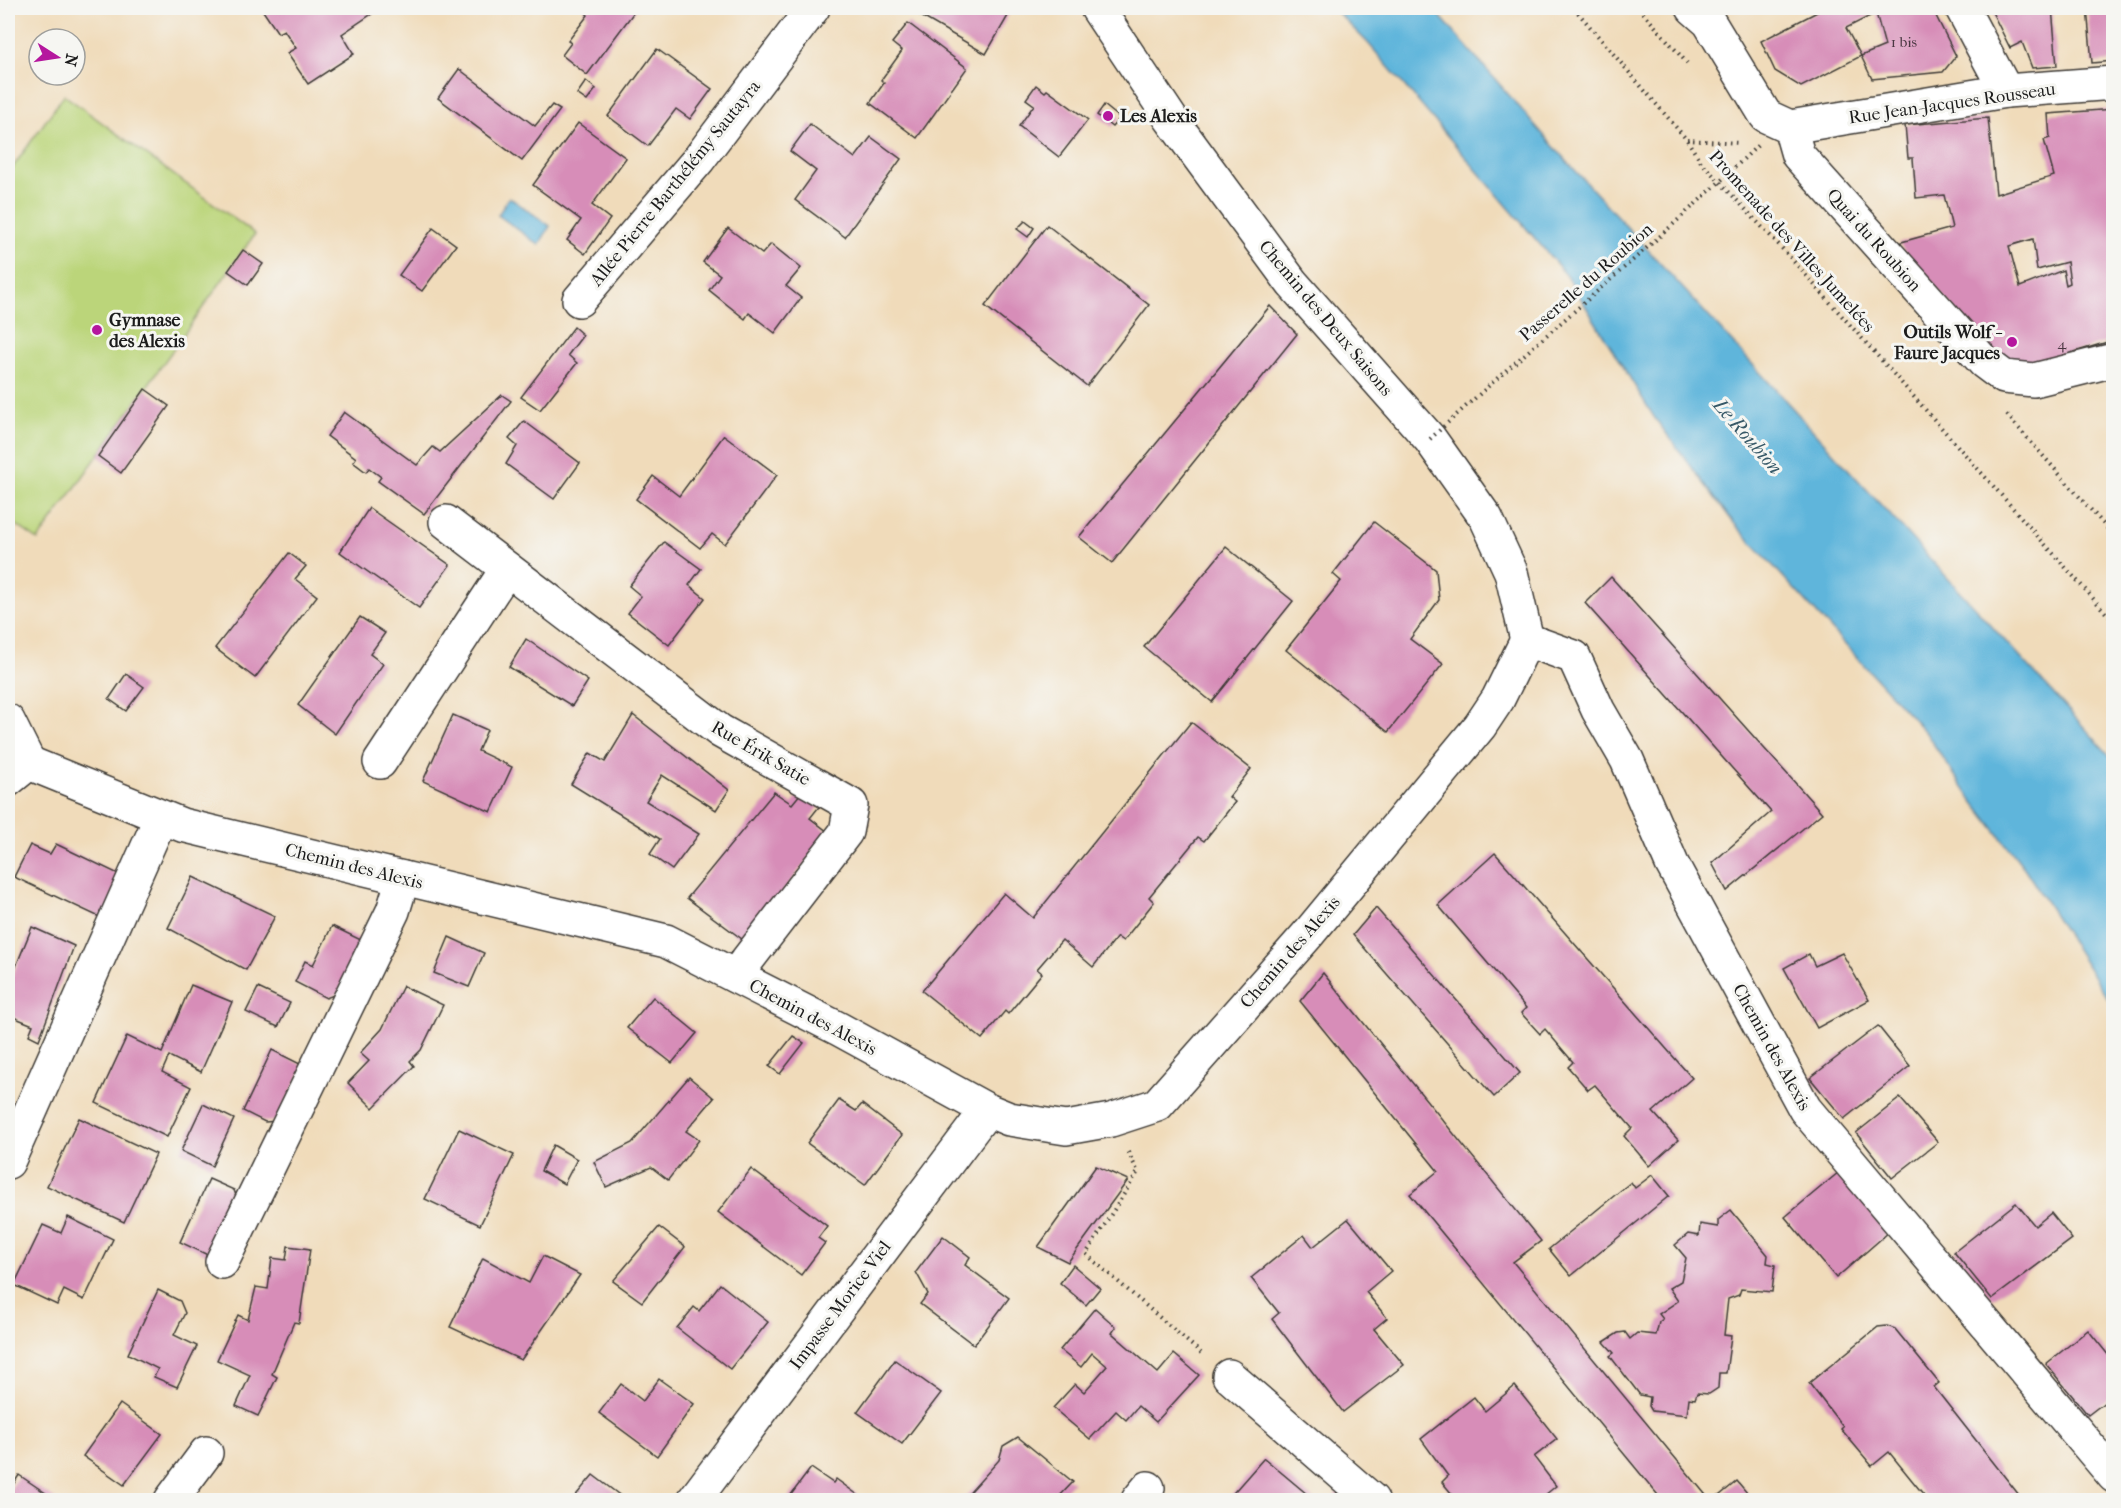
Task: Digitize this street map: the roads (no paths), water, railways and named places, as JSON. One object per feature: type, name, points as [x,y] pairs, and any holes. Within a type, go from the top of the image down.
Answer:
[{"type":"street","name":"Allée Pierre Barthélémy Sautayra","points":[[579,300],[699,159],[813,8]]},
{"type":"street","name":"Chemin des Deux Saisons","points":[[1097,8],[1171,119],[1293,283],[1430,439],[1486,519],[1511,572],[1527,640]]},
{"type":"street","points":[[1962,8],[2006,91]]},
{"type":"street","points":[[1701,12],[1766,116],[1790,127]]},
{"type":"street","name":"Rue Jean-Jacques Rousseau","points":[[1790,127],[2006,91],[2114,83]]},
{"type":"street","name":"Quai du Roubion","points":[[1790,127],[1798,155],[1984,362],[2004,377],[2034,380],[2114,360]]},
{"type":"street","name":"Rue Érik Satie","points":[[446,522],[720,731],[851,805],[846,832],[735,976]]},
{"type":"street","points":[[380,762],[507,569]]},
{"type":"street","name":"Chemin des Alexis","points":[[18,771],[182,825],[666,941],[987,1110],[1009,1119],[1066,1128],[1111,1120],[1157,1105],[1309,933],[1480,726],[1498,699],[1527,640],[1574,657],[1598,710],[1627,760],[1672,864],[1805,1110],[2114,1476]]},
{"type":"street","points":[[8,721],[18,771]]},
{"type":"street","points":[[8,1162],[161,817]]},
{"type":"street","points":[[222,1262],[393,911],[403,878]]},
{"type":"street","name":"Impasse Morice Viel","points":[[694,1500],[987,1110]]},
{"type":"street","points":[[1229,1376],[1372,1500]]},
{"type":"street","points":[[171,1500],[206,1453]]},
{"type":"water","name":"Le Roubion","points":[[1333,8],[1433,8],[1563,157],[2113,759],[2113,1007],[2025,869],[1966,792],[1926,733],[1733,522],[1654,417],[1567,276],[1368,43]]},
{"type":"water","points":[[509,197],[550,226],[539,245],[498,215]]},
{"type":"place","name":"Les Alexis","points":[[1108,116]]},
{"type":"place","name":"Gymnase des Alexis","points":[[97,330]]},
{"type":"place","name":"Outils Wolf - Faure Jacques","points":[[2012,342]]}]
